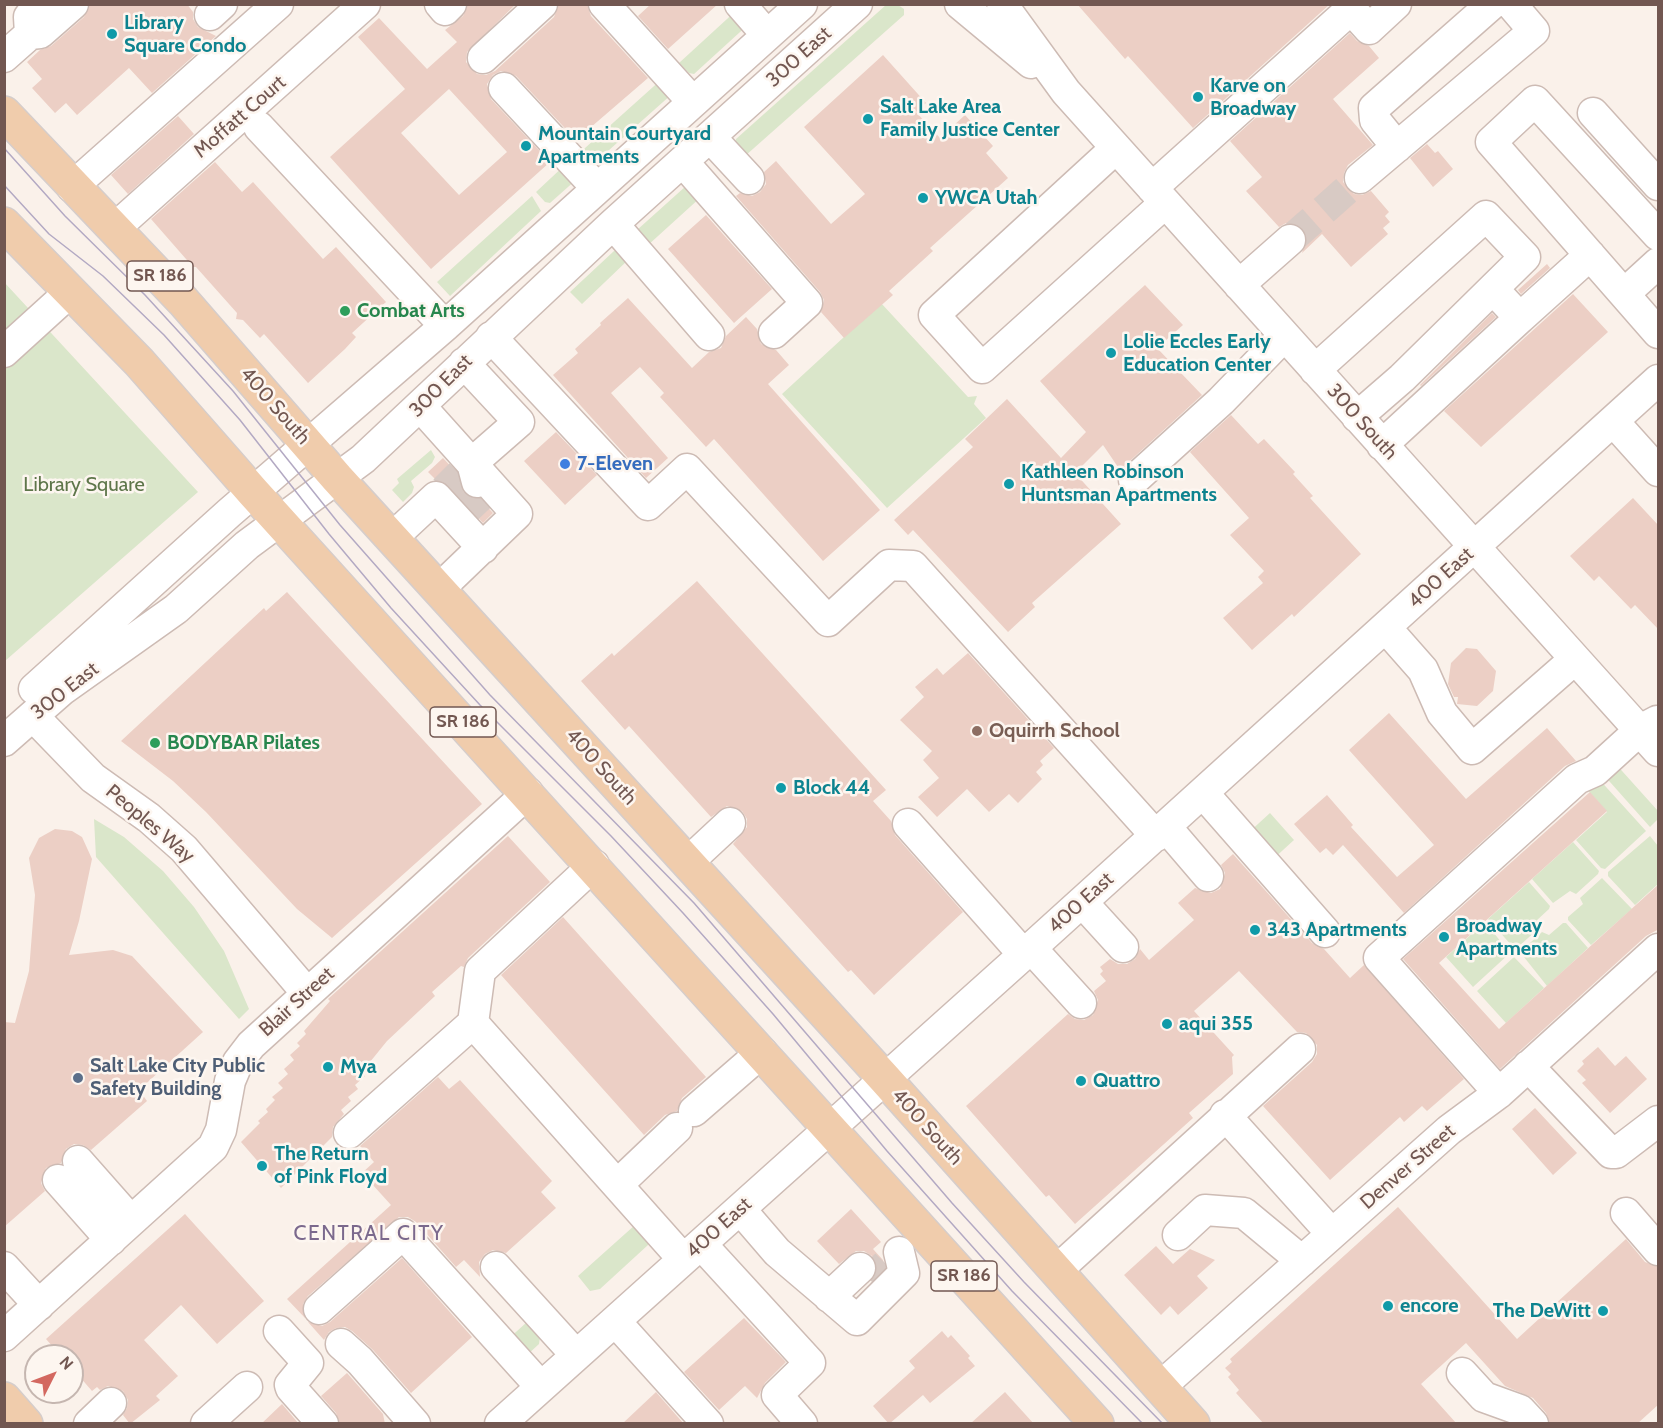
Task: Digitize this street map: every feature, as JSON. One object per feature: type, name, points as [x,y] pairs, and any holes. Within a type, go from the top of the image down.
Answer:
[{"type":"main road","name":"400 South","points":[[4,113],[183,301],[337,478],[885,1079],[1193,1424]]},
{"type":"main road","name":"SR 186","points":[[4,224],[139,362],[253,492],[594,865],[1097,1424]]},
{"type":"main road","points":[[4,1399],[26,1424]]},
{"type":"street","points":[[30,34],[29,17],[40,4]]},
{"type":"street","points":[[4,57],[30,34],[40,33],[73,4]]},
{"type":"street","points":[[72,187],[278,4]]},
{"type":"street","name":"Moffatt Court","points":[[114,229],[365,4]]},
{"type":"street","points":[[440,4],[445,10],[451,4]]},
{"type":"street","points":[[483,58],[542,4]]},
{"type":"street","points":[[604,4],[698,98]]},
{"type":"street","points":[[626,4],[625,8],[698,98]]},
{"type":"street","points":[[740,4],[768,35]]},
{"type":"street","name":"300 East","points":[[4,741],[19,716],[253,492],[445,326],[802,4]]},
{"type":"street","name":"300 East","points":[[19,716],[176,609],[247,545],[363,459],[421,407],[464,363],[613,224],[684,163],[857,4]]},
{"type":"street","name":"300 South","points":[[960,4],[1066,92]]},
{"type":"street","name":"300 South","points":[[1002,4],[1066,92],[1158,196],[1575,659],[1652,734]]},
{"type":"street","points":[[1116,148],[934,315],[982,368],[1351,9],[1369,29],[1396,4]]},
{"type":"street","points":[[1397,147],[1375,120],[1374,108],[1492,4]]},
{"type":"street","points":[[1360,178],[1409,139],[1534,31],[1511,4]]},
{"type":"street","points":[[504,88],[597,188]]},
{"type":"street","points":[[1659,235],[1535,101],[1491,142],[1659,333]]},
{"type":"street","points":[[1593,113],[1659,185]]},
{"type":"street","points":[[259,127],[445,326]]},
{"type":"street","points":[[711,138],[749,179]]},
{"type":"street","points":[[684,163],[807,303],[774,333]]},
{"type":"street","points":[[1315,370],[1486,216],[1525,257],[1358,417]]},
{"type":"street","points":[[613,224],[709,335]]},
{"type":"street","points":[[1239,285],[1290,240]]},
{"type":"street","points":[[1382,445],[1590,255]]},
{"type":"street","points":[[1624,294],[1659,263]]},
{"type":"street","points":[[1493,289],[1520,318]]},
{"type":"street","points":[[4,352],[70,292]]},
{"type":"street","points":[[1134,480],[1221,401],[1284,336]]},
{"type":"street","points":[[491,338],[648,505],[687,469],[828,621],[889,566],[914,566],[1161,831],[1208,876]]},
{"type":"street","points":[[392,538],[448,476],[519,422],[464,363]]},
{"type":"street","name":"400 East","points":[[514,1419],[541,1387],[576,1355],[1028,951],[1613,421],[1655,391]]},
{"type":"street","points":[[421,407],[448,476],[483,548]]},
{"type":"street","points":[[1613,421],[1659,471]]},
{"type":"street","points":[[448,476],[472,504],[448,476]]},
{"type":"street","points":[[440,589],[517,514],[448,476]]},
{"type":"street","points":[[1386,628],[1423,670],[1442,713],[1472,749],[1575,659]]},
{"type":"street","name":"Peoples Way","points":[[19,716],[93,778],[149,818],[184,849],[307,993]]},
{"type":"street","points":[[1499,1093],[1379,958],[1577,779],[1595,771],[1652,734]]},
{"type":"street","name":"Blair Street","points":[[4,1336],[213,1147],[221,1130],[230,1081],[238,1062],[251,1045],[307,993],[429,866],[528,793]]},
{"type":"street","points":[[1203,793],[1325,932]]},
{"type":"street","points":[[687,863],[730,824]]},
{"type":"street","points":[[908,824],[1028,951],[1081,1003]]},
{"type":"street","points":[[349,1133],[474,1023],[480,971],[594,865]]},
{"type":"street","points":[[1082,902],[1123,947]]},
{"type":"street","name":"Denver Street","points":[[1160,1387],[1295,1278],[1332,1234],[1449,1130],[1499,1093],[1659,949]]},
{"type":"street","points":[[474,1023],[617,1185],[810,1363],[777,1395],[802,1424]]},
{"type":"street","points":[[1056,1271],[1300,1049]]},
{"type":"street","points":[[617,1185],[762,1052]]},
{"type":"street","points":[[1528,1066],[1611,1153],[1616,1153],[1659,1121]]},
{"type":"street","points":[[1225,1115],[1332,1234]]},
{"type":"street","points":[[68,1170],[121,1230]]},
{"type":"street","points":[[740,1209],[777,1252],[842,1308]]},
{"type":"street","points":[[1178,1234],[1205,1210],[1244,1213],[1295,1278]]},
{"type":"street","points":[[1626,1213],[1659,1250]]},
{"type":"street","points":[[842,1308],[878,1263],[923,1230]]},
{"type":"street","points":[[319,1309],[403,1234],[541,1387]]},
{"type":"street","points":[[842,1308],[904,1273],[878,1263]]},
{"type":"street","points":[[4,1267],[39,1305]]},
{"type":"street","points":[[496,1267],[576,1355]]},
{"type":"street","points":[[615,1321],[708,1424]]},
{"type":"street","points":[[279,1331],[308,1363],[290,1385],[291,1388],[322,1424]]},
{"type":"street","points":[[340,1344],[360,1361],[415,1424]]},
{"type":"street","points":[[1462,1374],[1485,1397],[1520,1410],[1533,1424]]},
{"type":"street","points":[[206,1424],[247,1387]]},
{"type":"street","points":[[89,1424],[111,1403]]},
{"type":"green space","points":[[886,5],[898,5],[904,9],[904,15],[745,156],[735,146],[736,139]]},
{"type":"green space","points":[[739,8],[751,22],[694,74],[689,73],[679,63]]},
{"type":"green space","points":[[663,78],[672,94],[590,167],[575,157]]},
{"type":"green space","points":[[567,163],[577,179],[550,203],[545,202],[536,192]]},
{"type":"green space","points":[[686,186],[701,197],[647,246],[637,230]]},
{"type":"green space","points":[[532,196],[541,211],[450,296],[437,282]]},
{"type":"green space","points":[[614,251],[621,251],[628,260],[582,304],[570,292]]},
{"type":"green space","name":"Library Square","points":[[4,282],[198,492],[5,661],[4,661]]},
{"type":"green space","points":[[881,303],[968,397],[977,396],[974,404],[986,418],[887,508],[782,394]]},
{"type":"green space","points":[[431,450],[435,457],[432,463],[411,481],[414,487],[412,493],[403,502],[392,490],[399,483],[397,479]]},
{"type":"green space","points":[[1614,762],[1658,811],[1658,819],[1650,827],[1602,773]]},
{"type":"green space","points":[[1597,777],[1646,831],[1605,869],[1601,868],[1576,840],[1607,812],[1585,787]]},
{"type":"green space","points":[[1270,813],[1294,840],[1271,861],[1247,834]]},
{"type":"green space","points":[[94,819],[124,837],[163,871],[194,907],[224,951],[249,1009],[239,1019],[96,857]]},
{"type":"green space","points":[[1650,836],[1658,846],[1658,884],[1635,905],[1608,876],[1608,872]]},
{"type":"green space","points":[[1573,842],[1599,871],[1576,894],[1570,891],[1553,903],[1532,879]]},
{"type":"green space","points":[[1602,878],[1632,909],[1591,945],[1568,920],[1568,917],[1583,904],[1580,898]]},
{"type":"green space","points":[[1529,882],[1550,906],[1536,921],[1539,928],[1517,948],[1513,947],[1488,919]]},
{"type":"green space","points":[[1485,922],[1510,953],[1473,987],[1446,957]]},
{"type":"green space","points":[[1566,923],[1588,948],[1547,986],[1520,952],[1542,932],[1549,935]]},
{"type":"green space","points":[[1514,957],[1544,988],[1506,1023],[1477,991]]},
{"type":"green space","points":[[635,1225],[648,1240],[648,1245],[600,1289],[590,1291],[578,1276]]},
{"type":"green space","points":[[527,1322],[540,1337],[539,1344],[526,1356],[506,1341]]},
{"type":"building","name":"Library Square Condo","points":[[90,4],[187,4],[193,12],[193,19],[198,27],[216,36],[152,93],[129,68],[77,115],[66,103],[55,113],[32,88],[42,79],[27,62],[40,50],[51,46],[84,17]]},
{"type":"building","points":[[468,4],[516,4],[467,52],[466,62],[477,74],[486,75],[495,71],[554,17],[559,4],[587,4],[591,16],[648,78],[576,140],[516,76],[501,71],[493,75],[487,84],[491,99],[550,162],[431,269],[330,157],[405,89],[358,37],[379,18],[427,69],[457,42],[445,30],[463,16]],"holes":[[[449,89],[507,152],[459,195],[401,133]]]},
{"type":"building","points":[[651,4],[718,4],[668,49],[638,16]]},
{"type":"building","name":"Karve on Broadway","points":[[1077,4],[1330,4],[1193,128],[1128,56],[1125,59]]},
{"type":"building","points":[[1350,33],[1357,41],[1369,46],[1379,58],[1333,99],[1373,145],[1348,165],[1343,182],[1354,194],[1362,195],[1371,191],[1389,212],[1385,216],[1390,222],[1383,228],[1388,234],[1351,267],[1322,234],[1302,253],[1307,237],[1303,229],[1295,224],[1286,223],[1279,227],[1246,191],[1262,177],[1230,141]]},
{"type":"building","points":[[883,55],[926,103],[916,112],[940,138],[965,115],[993,146],[986,153],[1008,178],[930,248],[933,251],[889,291],[893,295],[844,338],[821,312],[824,300],[820,292],[736,196],[740,193],[752,196],[760,192],[766,184],[764,172],[776,161],[831,224],[865,194],[804,127]]},
{"type":"building","points":[[178,116],[194,134],[128,194],[111,175]]},
{"type":"building","points":[[1427,144],[1435,153],[1438,151],[1453,169],[1433,187],[1410,158]]},
{"type":"building","points":[[215,162],[242,192],[253,182],[323,259],[336,247],[386,302],[352,333],[356,337],[345,349],[308,383],[264,334],[260,338],[243,320],[236,319],[237,313],[151,219]]},
{"type":"building","points":[[706,215],[772,289],[734,323],[668,249]]},
{"type":"building","points":[[1547,264],[1550,268],[1521,294],[1518,290]]},
{"type":"building","name":"Kathleen Robinson Huntsman Apartments","points":[[1145,285],[1183,325],[1157,348],[1202,395],[1120,470],[1103,445],[1075,473],[1121,524],[1032,603],[1035,607],[1008,632],[913,530],[908,535],[894,520],[973,447],[965,439],[1007,399],[1061,458],[1086,432],[1040,381]]},
{"type":"building","points":[[1573,294],[1608,332],[1481,447],[1444,411]]},
{"type":"building","points":[[628,298],[692,368],[709,352],[721,348],[726,336],[746,317],[757,329],[761,344],[776,350],[789,365],[768,384],[880,510],[823,561],[714,439],[706,447],[660,397],[664,393],[640,367],[611,393],[668,458],[646,478],[553,375],[578,353],[575,349],[601,325],[600,323]]},
{"type":"building","points":[[1492,313],[1496,317],[1421,386],[1420,385]]},
{"type":"building","points":[[1231,415],[1258,444],[1264,439],[1295,472],[1293,474],[1313,496],[1310,498],[1361,554],[1294,617],[1292,614],[1252,650],[1223,618],[1263,583],[1258,577],[1264,571],[1230,535],[1249,518],[1190,452]]},
{"type":"building","name":"7-Eleven","points":[[556,432],[597,475],[565,505],[524,461]]},
{"type":"building","points":[[443,458],[457,473],[464,494],[480,499],[493,513],[483,523],[449,485],[436,480],[428,472]]},
{"type":"building","points":[[1633,498],[1659,526],[1659,630],[1635,605],[1631,609],[1599,576],[1594,581],[1570,556]]},
{"type":"building","name":"Block 44","points":[[697,581],[886,790],[873,801],[891,821],[895,835],[963,912],[874,995],[851,970],[848,972],[733,844],[747,827],[747,819],[742,811],[727,806],[711,817],[629,726],[625,730],[581,681],[612,653],[614,656]]},
{"type":"building","points":[[287,592],[482,804],[332,938],[297,909],[206,812],[173,781],[121,741],[264,608],[266,611]]},
{"type":"building","points":[[1466,648],[1477,649],[1496,671],[1493,691],[1477,706],[1457,704],[1458,697],[1454,697],[1448,684],[1451,663]]},
{"type":"building","name":"Oquirrh School","points":[[968,653],[1054,748],[1040,761],[1043,765],[1036,772],[1042,779],[1018,803],[1009,794],[989,812],[967,789],[937,817],[918,797],[939,778],[923,760],[932,751],[900,720],[924,697],[915,687],[937,668],[943,675]]},
{"type":"building","points":[[1389,713],[1466,799],[1547,728],[1576,761],[1565,766],[1404,913],[1343,845],[1333,855],[1326,848],[1320,853],[1294,824],[1327,795],[1353,825],[1351,827],[1397,877],[1434,845],[1349,750]]},
{"type":"building","name":"Broadway Apartments","points":[[1590,792],[1607,811],[1439,963],[1499,1029],[1659,884],[1659,929],[1646,936],[1500,1069],[1403,959]]},
{"type":"building","name":"Salt Lake City Public Safety Building","points":[[55,829],[72,831],[82,837],[92,859],[79,921],[69,955],[113,950],[132,956],[203,1032],[139,1090],[147,1101],[91,1150],[83,1145],[74,1144],[66,1149],[61,1163],[46,1168],[41,1183],[45,1191],[4,1227],[4,1022],[15,1023],[29,971],[35,895],[29,858],[39,838]]},
{"type":"building","name":"Mya","points":[[508,836],[550,882],[468,958],[464,967],[461,966],[432,992],[435,996],[387,1041],[370,1062],[373,1064],[362,1074],[365,1076],[355,1085],[358,1089],[348,1097],[351,1101],[341,1110],[344,1114],[333,1127],[332,1137],[281,1188],[241,1142],[260,1123],[258,1121],[268,1112],[266,1109],[275,1100],[272,1097],[283,1088],[278,1083],[288,1074],[284,1069],[294,1060],[290,1055],[300,1046],[297,1043],[306,1034],[304,1031],[330,1001],[328,999]]},
{"type":"building","points":[[1233,854],[1312,943],[1324,949],[1350,978],[1364,965],[1464,1079],[1427,1111],[1422,1106],[1404,1122],[1400,1117],[1330,1180],[1263,1106],[1312,1062],[1317,1054],[1317,1045],[1306,1033],[1297,1032],[1239,971],[1194,1011],[1234,1055],[1232,1057],[1233,1074],[1189,1113],[1193,1118],[1075,1224],[1049,1195],[1046,1197],[966,1106],[1068,1014],[1075,1019],[1084,1020],[1093,1015],[1098,1000],[1094,991],[1106,981],[1100,974],[1103,971],[1100,967],[1110,959],[1118,964],[1127,964],[1135,959],[1140,949],[1149,960],[1194,920],[1178,903],[1195,888],[1211,893],[1220,889],[1225,873],[1221,865]]},
{"type":"building","points":[[563,917],[706,1077],[682,1098],[677,1111],[665,1115],[644,1135],[501,975]]},
{"type":"building","points":[[1598,1047],[1615,1066],[1626,1056],[1647,1079],[1610,1113],[1582,1083],[1586,1080],[1577,1071],[1584,1064],[1582,1061]]},
{"type":"building","points":[[438,1077],[449,1089],[460,1080],[552,1181],[541,1192],[556,1208],[506,1253],[493,1250],[485,1254],[479,1262],[480,1277],[464,1260],[456,1267],[416,1222],[408,1217],[399,1217],[308,1296],[303,1304],[305,1318],[287,1299],[391,1205],[362,1173],[374,1162],[360,1146]]},
{"type":"building","points":[[1535,1108],[1577,1153],[1553,1175],[1512,1129]]},
{"type":"building","name":"encore","points":[[1398,1207],[1517,1339],[1626,1239],[1645,1262],[1659,1267],[1659,1404],[1637,1424],[1550,1424],[1546,1413],[1533,1398],[1505,1386],[1466,1343],[1421,1384],[1457,1424],[1264,1424],[1236,1393],[1239,1390],[1228,1377],[1231,1374],[1225,1368],[1232,1362],[1230,1359]]},
{"type":"building","points":[[851,1209],[881,1242],[873,1249],[883,1260],[885,1268],[871,1281],[876,1274],[877,1265],[872,1256],[864,1251],[856,1251],[839,1264],[817,1241]]},
{"type":"building","points":[[185,1214],[264,1301],[217,1344],[181,1305],[144,1340],[178,1376],[156,1396],[160,1400],[130,1424],[123,1415],[128,1400],[123,1391],[108,1386],[100,1390],[97,1387],[92,1391],[84,1382],[84,1344],[50,1344],[46,1339]]},
{"type":"building","points":[[1156,1246],[1173,1264],[1190,1249],[1215,1260],[1197,1276],[1208,1288],[1178,1315],[1170,1306],[1161,1315],[1124,1275]]},
{"type":"building","points":[[402,1258],[472,1337],[411,1393],[373,1350],[352,1331],[345,1327],[336,1328],[329,1332],[324,1340],[308,1322],[322,1326],[330,1322]]},
{"type":"building","points":[[744,1318],[786,1362],[765,1383],[757,1398],[745,1386],[719,1410],[684,1372]]},
{"type":"building","points":[[942,1331],[948,1338],[951,1335],[970,1356],[968,1358],[975,1366],[930,1403],[923,1395],[889,1424],[873,1406],[915,1368],[909,1361]]},
{"type":"building","points":[[347,1373],[383,1414],[385,1424],[340,1424],[336,1413],[321,1396]]},
{"type":"building","points":[[656,1392],[684,1424],[622,1424]]},
{"type":"building","points":[[1005,1392],[1034,1424],[970,1424]]},
{"type":"building","points":[[282,1404],[299,1424],[261,1424]]},
{"type":"tunnel","points":[[1290,240],[1360,178]]},
{"type":"tunnel","points":[[444,490],[460,474]]},
{"type":"tunnel","points":[[464,512],[480,497]]},
{"type":"tunnel","points":[[870,1280],[886,1264]]},
{"type":"tram line","points":[[4,148],[65,216],[145,295],[233,391],[340,525],[490,695],[694,903],[952,1203],[1024,1282],[1163,1424]]},
{"type":"tram line","points":[[4,185],[49,234],[103,276],[164,335],[240,420],[329,534],[391,608],[480,705],[611,836],[683,913],[773,1014],[887,1151],[1012,1291],[1143,1424]]},
{"type":"place","name":"Library Square Condo","points":[[112,34]]},
{"type":"place","name":"Karve on Broadway","points":[[1198,97]]},
{"type":"place","name":"Salt Lake Area Family Justice Center","points":[[868,119]]},
{"type":"place","name":"Mountain Courtyard Apartments","points":[[526,146]]},
{"type":"place","name":"YWCA Utah","points":[[923,198]]},
{"type":"place","name":"Combat Arts","points":[[345,311]]},
{"type":"place","name":"Lolie Eccles Early Education Center","points":[[1111,353]]},
{"type":"place","name":"7-Eleven","points":[[565,464]]},
{"type":"place","name":"Kathleen Robinson Huntsman Apartments","points":[[1009,484]]},
{"type":"place","name":"Oquirrh School","points":[[977,731]]},
{"type":"place","name":"BODYBAR Pilates","points":[[155,743]]},
{"type":"place","name":"Block 44","points":[[781,788]]},
{"type":"place","name":"343 Apartments","points":[[1255,930]]},
{"type":"place","name":"Broadway Apartments","points":[[1444,937]]},
{"type":"place","name":"aqui 355","points":[[1167,1024]]},
{"type":"place","name":"Mya","points":[[328,1067]]},
{"type":"place","name":"Salt Lake City Public Safety Building","points":[[78,1078]]},
{"type":"place","name":"Quattro","points":[[1081,1081]]},
{"type":"place","name":"The Return of Pink Floyd","points":[[262,1166]]},
{"type":"place","name":"encore","points":[[1388,1306]]},
{"type":"place","name":"The DeWitt","points":[[1603,1311]]},
{"type":"district","name":"CENTRAL CITY","points":[[369,1234]]}]
